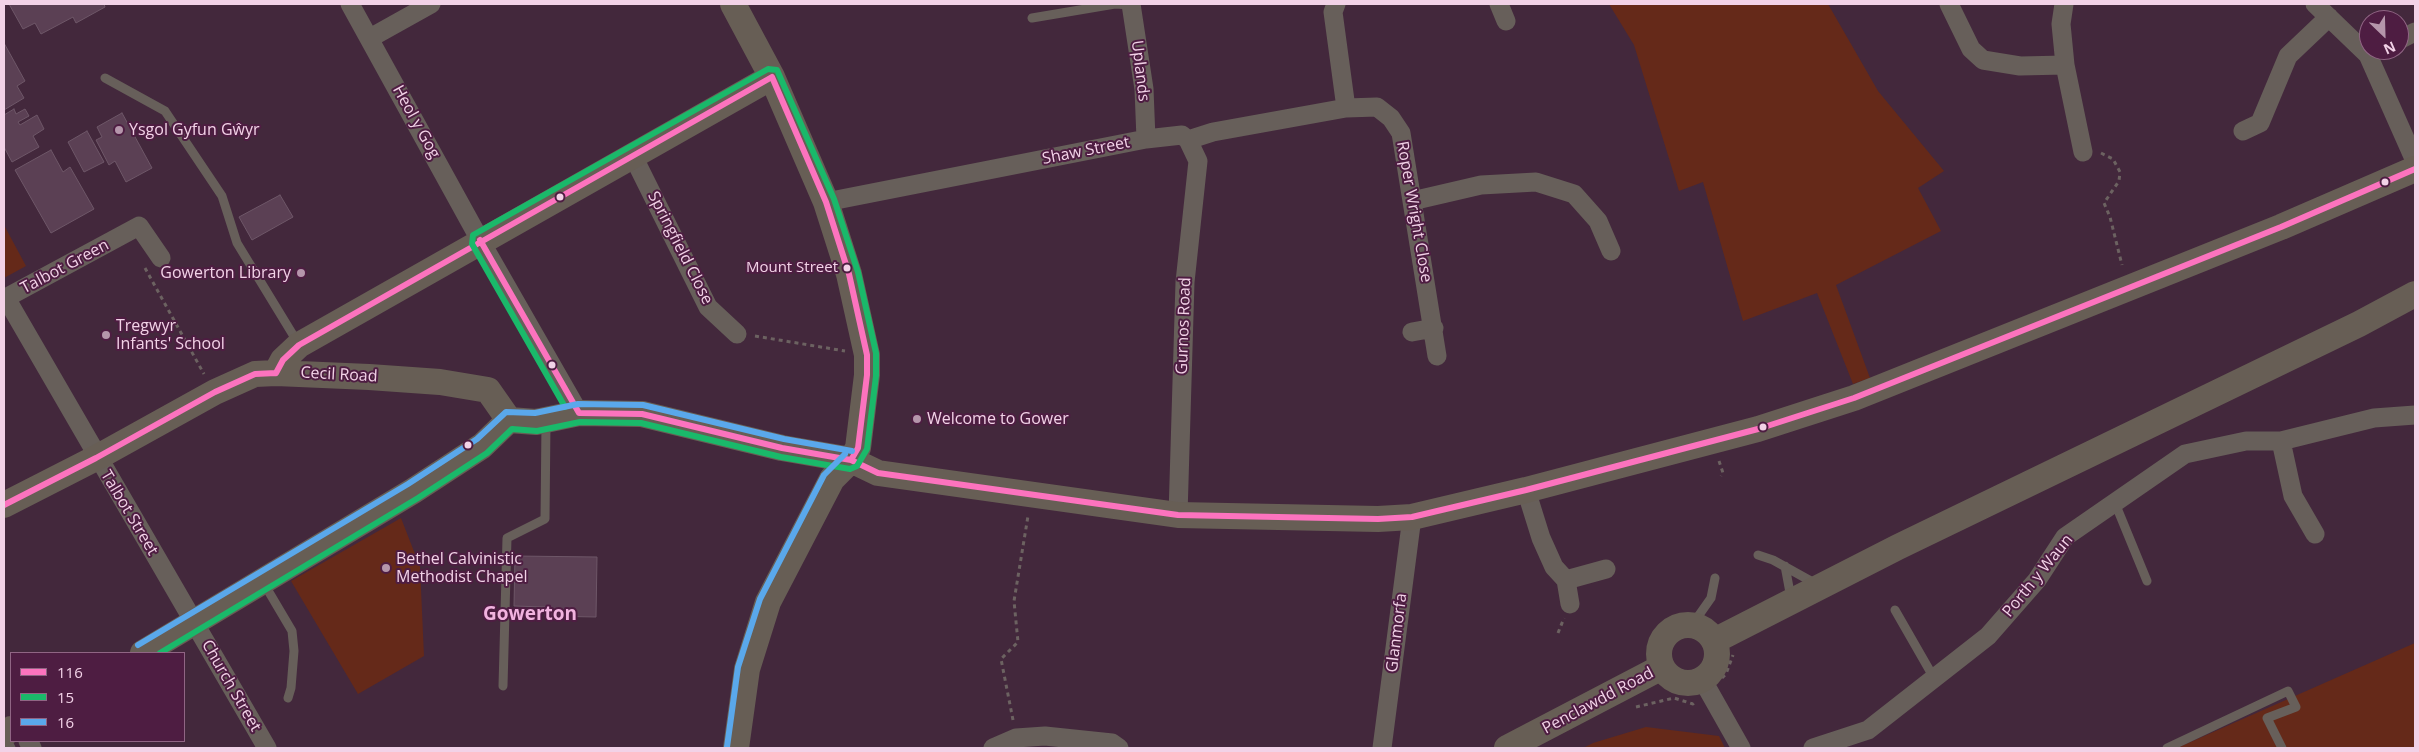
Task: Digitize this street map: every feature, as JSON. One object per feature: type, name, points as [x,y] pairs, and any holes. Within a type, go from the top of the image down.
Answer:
[{"type":"street","name":"Heol y Gog","points":[[350,4],[480,240],[579,414]]},
{"type":"street","points":[[370,38],[431,4]]},
{"type":"street","points":[[733,4],[772,77],[826,202],[849,274],[866,355],[867,375],[858,448],[851,460],[832,479],[768,602],[747,669],[736,748]]},
{"type":"street","name":"Uplands","points":[[1131,4],[1144,89],[1146,139]]},
{"type":"street","points":[[1336,4],[1333,12],[1346,108]]},
{"type":"street","points":[[1949,4],[1970,49],[1983,60],[2020,66],[2065,65]]},
{"type":"street","points":[[2064,4],[2061,24],[2065,65],[2090,151]]},
{"type":"street","points":[[2315,4],[2359,41]]},
{"type":"street","points":[[2243,131],[2260,123],[2288,56],[2329,17]]},
{"type":"street","points":[[2375,60],[2415,162]]},
{"type":"street","points":[[276,373],[283,360],[299,345],[480,240],[772,77]]},
{"type":"street","name":"Roper Wright Close","points":[[1346,108],[1377,107],[1391,118],[1401,133],[1434,328],[1437,356]]},
{"type":"street","name":"Shaw Street","points":[[826,202],[1146,139],[1182,134],[1188,140],[1213,132],[1346,108]]},
{"type":"street","name":"Gurnos Road","points":[[1178,515],[1185,282],[1198,161],[1188,140]]},
{"type":"street","name":"Springfield Close","points":[[633,156],[708,307],[737,334]]},
{"type":"street","points":[[145,652],[263,582],[482,446],[509,420],[536,422],[579,414],[642,414],[782,448],[851,460],[878,473],[1178,515],[1378,519],[1412,517],[1526,490],[1758,429],[1854,398],[2272,231],[2415,169]]},
{"type":"street","points":[[1412,201],[1481,185],[1536,182],[1574,194],[1598,222],[1612,251]]},
{"type":"street","name":"Talbot Green","points":[[5,299],[139,226],[161,258]]},
{"type":"street","points":[[1714,641],[2062,466],[2359,324],[2415,294]]},
{"type":"street","name":"Talbot Street","points":[[5,299],[96,458],[195,623]]},
{"type":"street","points":[[1412,332],[1434,328]]},
{"type":"street","name":"Cecil Road","points":[[4,505],[96,458],[215,392],[255,374],[276,373],[440,382],[488,390],[509,420]]},
{"type":"street","name":"Porth y Waun","points":[[1813,748],[1868,730],[1988,636],[2037,580],[2065,537],[2185,454],[2246,441],[2281,441],[2374,418],[2415,415]]},
{"type":"street","points":[[2281,441],[2293,496],[2315,534]]},
{"type":"street","points":[[1526,490],[1540,538],[1554,567],[1566,580],[1570,604]]},
{"type":"street","name":"Glanmorfa","points":[[1382,748],[1412,517]]},
{"type":"street","points":[[1566,580],[1606,568]]},
{"type":"street","name":"Church Street","points":[[195,623],[267,748]]},
{"type":"street","points":[[1683,625],[1692,625],[1709,634],[1714,641],[1717,658],[1709,674],[1702,679],[1684,683],[1668,675],[1662,667],[1659,649],[1667,633],[1683,625]]},
{"type":"street","name":"Penclawdd Road","points":[[1507,748],[1662,667]]},
{"type":"street","points":[[1702,679],[1741,748]]},
{"type":"street","points":[[993,748],[1016,738],[1045,736],[1112,743],[1119,748]]},
{"type":"lane","points":[[1032,18],[1115,4],[1131,4]]},
{"type":"lane","points":[[105,78],[166,111],[222,196],[236,243],[299,345]]},
{"type":"lane","points":[[503,686],[507,538],[545,519],[546,419]]},
{"type":"lane","points":[[2115,503],[2147,581]]},
{"type":"lane","points":[[1758,555],[1785,566],[1821,586]]},
{"type":"lane","points":[[1785,566],[1791,587],[1792,601]]},
{"type":"lane","points":[[1692,625],[1711,598],[1715,578]]},
{"type":"lane","points":[[263,582],[292,632],[294,651],[292,688],[288,698]]},
{"type":"lane","points":[[1894,610],[1934,678]]},
{"type":"lane","points":[[2167,748],[2288,691],[2296,707],[2267,718],[2282,748]]},
{"type":"lane","points":[[4,734],[10,748]]},
{"type":"path","points":[[2090,151],[2113,159],[2120,172],[2119,180],[2104,202],[2122,265]]},
{"type":"path","points":[[144,266],[215,392]]},
{"type":"path","points":[[737,334],[866,355]]},
{"type":"path","points":[[1016,738],[1001,659],[1018,642],[1014,601],[1031,494]]},
{"type":"shaded area","points":[[1609,4],[1828,4],[1878,91],[1944,171],[1918,188],[1941,231],[1836,285],[1870,378],[1853,384],[1817,293],[1743,321],[1703,182],[1679,191],[1634,45]]},
{"type":"shaded area","points":[[4,225],[26,266],[4,278]]},
{"type":"shaded area","points":[[401,518],[420,567],[424,656],[358,694],[291,581]]},
{"type":"shaded area","points":[[2415,643],[2415,748],[2177,748]]},
{"type":"shaded area","points":[[1646,727],[1719,736],[1725,748],[1583,748],[1593,743]]},
{"type":"building","points":[[9,4],[104,4],[105,7],[76,23],[73,17],[41,34],[35,23],[23,29]]},
{"type":"building","points":[[4,43],[25,81],[17,86],[24,98],[4,110]]},
{"type":"building","points":[[14,109],[16,114],[25,109],[29,116],[18,122],[20,125],[37,115],[44,129],[33,136],[39,147],[12,162],[4,147],[4,115]]},
{"type":"building","points":[[122,113],[152,168],[126,182],[115,161],[109,165],[96,140],[102,137],[97,127]]},
{"type":"building","points":[[87,131],[104,162],[84,172],[68,142]]},
{"type":"building","points":[[51,150],[63,172],[70,167],[94,209],[51,233],[15,170]]},
{"type":"building","points":[[280,195],[293,217],[252,240],[239,217]]},
{"type":"building","points":[[515,556],[597,557],[596,617],[545,616],[545,607],[514,606]]},
{"type":"transit line","name":"15","points":[[162,652],[418,498],[487,453],[512,429],[537,431],[580,422],[641,423],[781,457],[850,469],[857,466],[867,449],[876,376],[876,353],[858,272],[834,199],[777,70],[768,69],[473,235],[472,244],[565,407]]},
{"type":"transit line","name":"116","points":[[276,373],[283,360],[299,345],[772,77],[826,202],[849,274],[867,355],[867,375],[858,448],[851,460]]},
{"type":"transit line","name":"116","points":[[480,240],[579,413],[642,414],[782,448],[851,460],[878,473],[1178,515],[1378,519],[1412,517],[1526,490],[1758,429],[1854,398],[2281,227],[2415,169]]},
{"type":"transit line","name":"116","points":[[4,505],[96,458],[215,392],[255,374],[276,373]]},
{"type":"transit line","name":"16","points":[[138,645],[408,484],[477,439],[506,412],[535,413],[578,404],[643,405],[784,439],[852,451]]},
{"type":"transit line","name":"16","points":[[727,747],[738,667],[760,599],[824,475],[845,454]]},
{"type":"place","name":"Ysgol Gyfun Gŵyr","points":[[119,130]]},
{"type":"place","name":"Mount Street","points":[[847,268]]},
{"type":"place","name":"Gowerton Library","points":[[301,273]]},
{"type":"place","name":"Tregwyr Infants' School","points":[[106,335]]},
{"type":"place","name":"Welcome to Gower","points":[[917,419]]},
{"type":"place","name":"Bethel Calvinistic Methodist Chapel","points":[[386,568]]},
{"type":"district","name":"Gowerton","points":[[530,615]]}]
